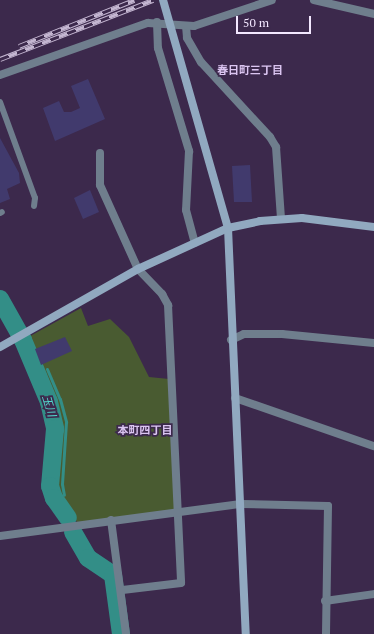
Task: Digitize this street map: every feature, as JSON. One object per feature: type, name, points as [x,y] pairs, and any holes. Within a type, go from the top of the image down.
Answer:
[{"type":"street","points":[[163,0],[228,228],[231,340],[241,504],[246,634]]},
{"type":"street","points":[[0,75],[148,23],[157,22],[194,26],[272,0]]},
{"type":"street","points":[[314,0],[335,2],[374,14]]},
{"type":"street","points":[[157,22],[158,48],[189,151],[186,210],[195,243]]},
{"type":"street","points":[[186,26],[187,38],[201,62],[270,137],[276,147],[281,219]]},
{"type":"street","points":[[100,153],[100,185],[138,269],[162,294],[168,305],[181,583],[122,590]]},
{"type":"street","points":[[0,347],[27,330],[138,269],[228,228],[281,219],[322,219],[374,227]]},
{"type":"street","points":[[231,340],[244,334],[282,334],[374,343]]},
{"type":"street","points":[[235,398],[373,443]]},
{"type":"street","points":[[0,536],[178,510],[241,504],[328,506],[325,601],[326,634]]},
{"type":"street","points":[[111,520],[122,590],[126,634]]},
{"type":"street","points":[[325,601],[374,594]]},
{"type":"lane","points":[[0,102],[35,198],[34,206]]},
{"type":"green space","points":[[81,308],[88,326],[110,319],[129,337],[149,377],[169,379],[175,510],[80,524],[63,511],[51,493],[55,442],[53,420],[23,340]]},
{"type":"building","points":[[88,79],[105,119],[55,141],[43,108],[59,101],[64,112],[71,112],[80,108],[71,86]]},
{"type":"building","points":[[0,138],[19,173],[20,183],[7,189],[10,199],[0,203]]},
{"type":"building","points":[[250,165],[252,202],[234,202],[232,166]]},
{"type":"building","points":[[90,190],[99,212],[83,219],[74,198]]},
{"type":"building","points":[[65,337],[72,351],[41,365],[35,349]]},
{"type":"waterway","name":"玉川","points":[[0,299],[23,340],[49,402],[55,429],[50,486],[54,498],[68,518]]},
{"type":"waterway","points":[[47,369],[60,399],[66,422],[62,484],[64,495]]},
{"type":"waterway","name":"玉川","points":[[73,532],[88,558],[113,575],[121,634]]},
{"type":"railway","points":[[19,46],[134,0]]},
{"type":"railway","points":[[0,59],[153,0]]},
{"type":"district","name":"春日町三丁目","points":[[250,70]]},
{"type":"district","name":"本町四丁目","points":[[145,430]]}]
